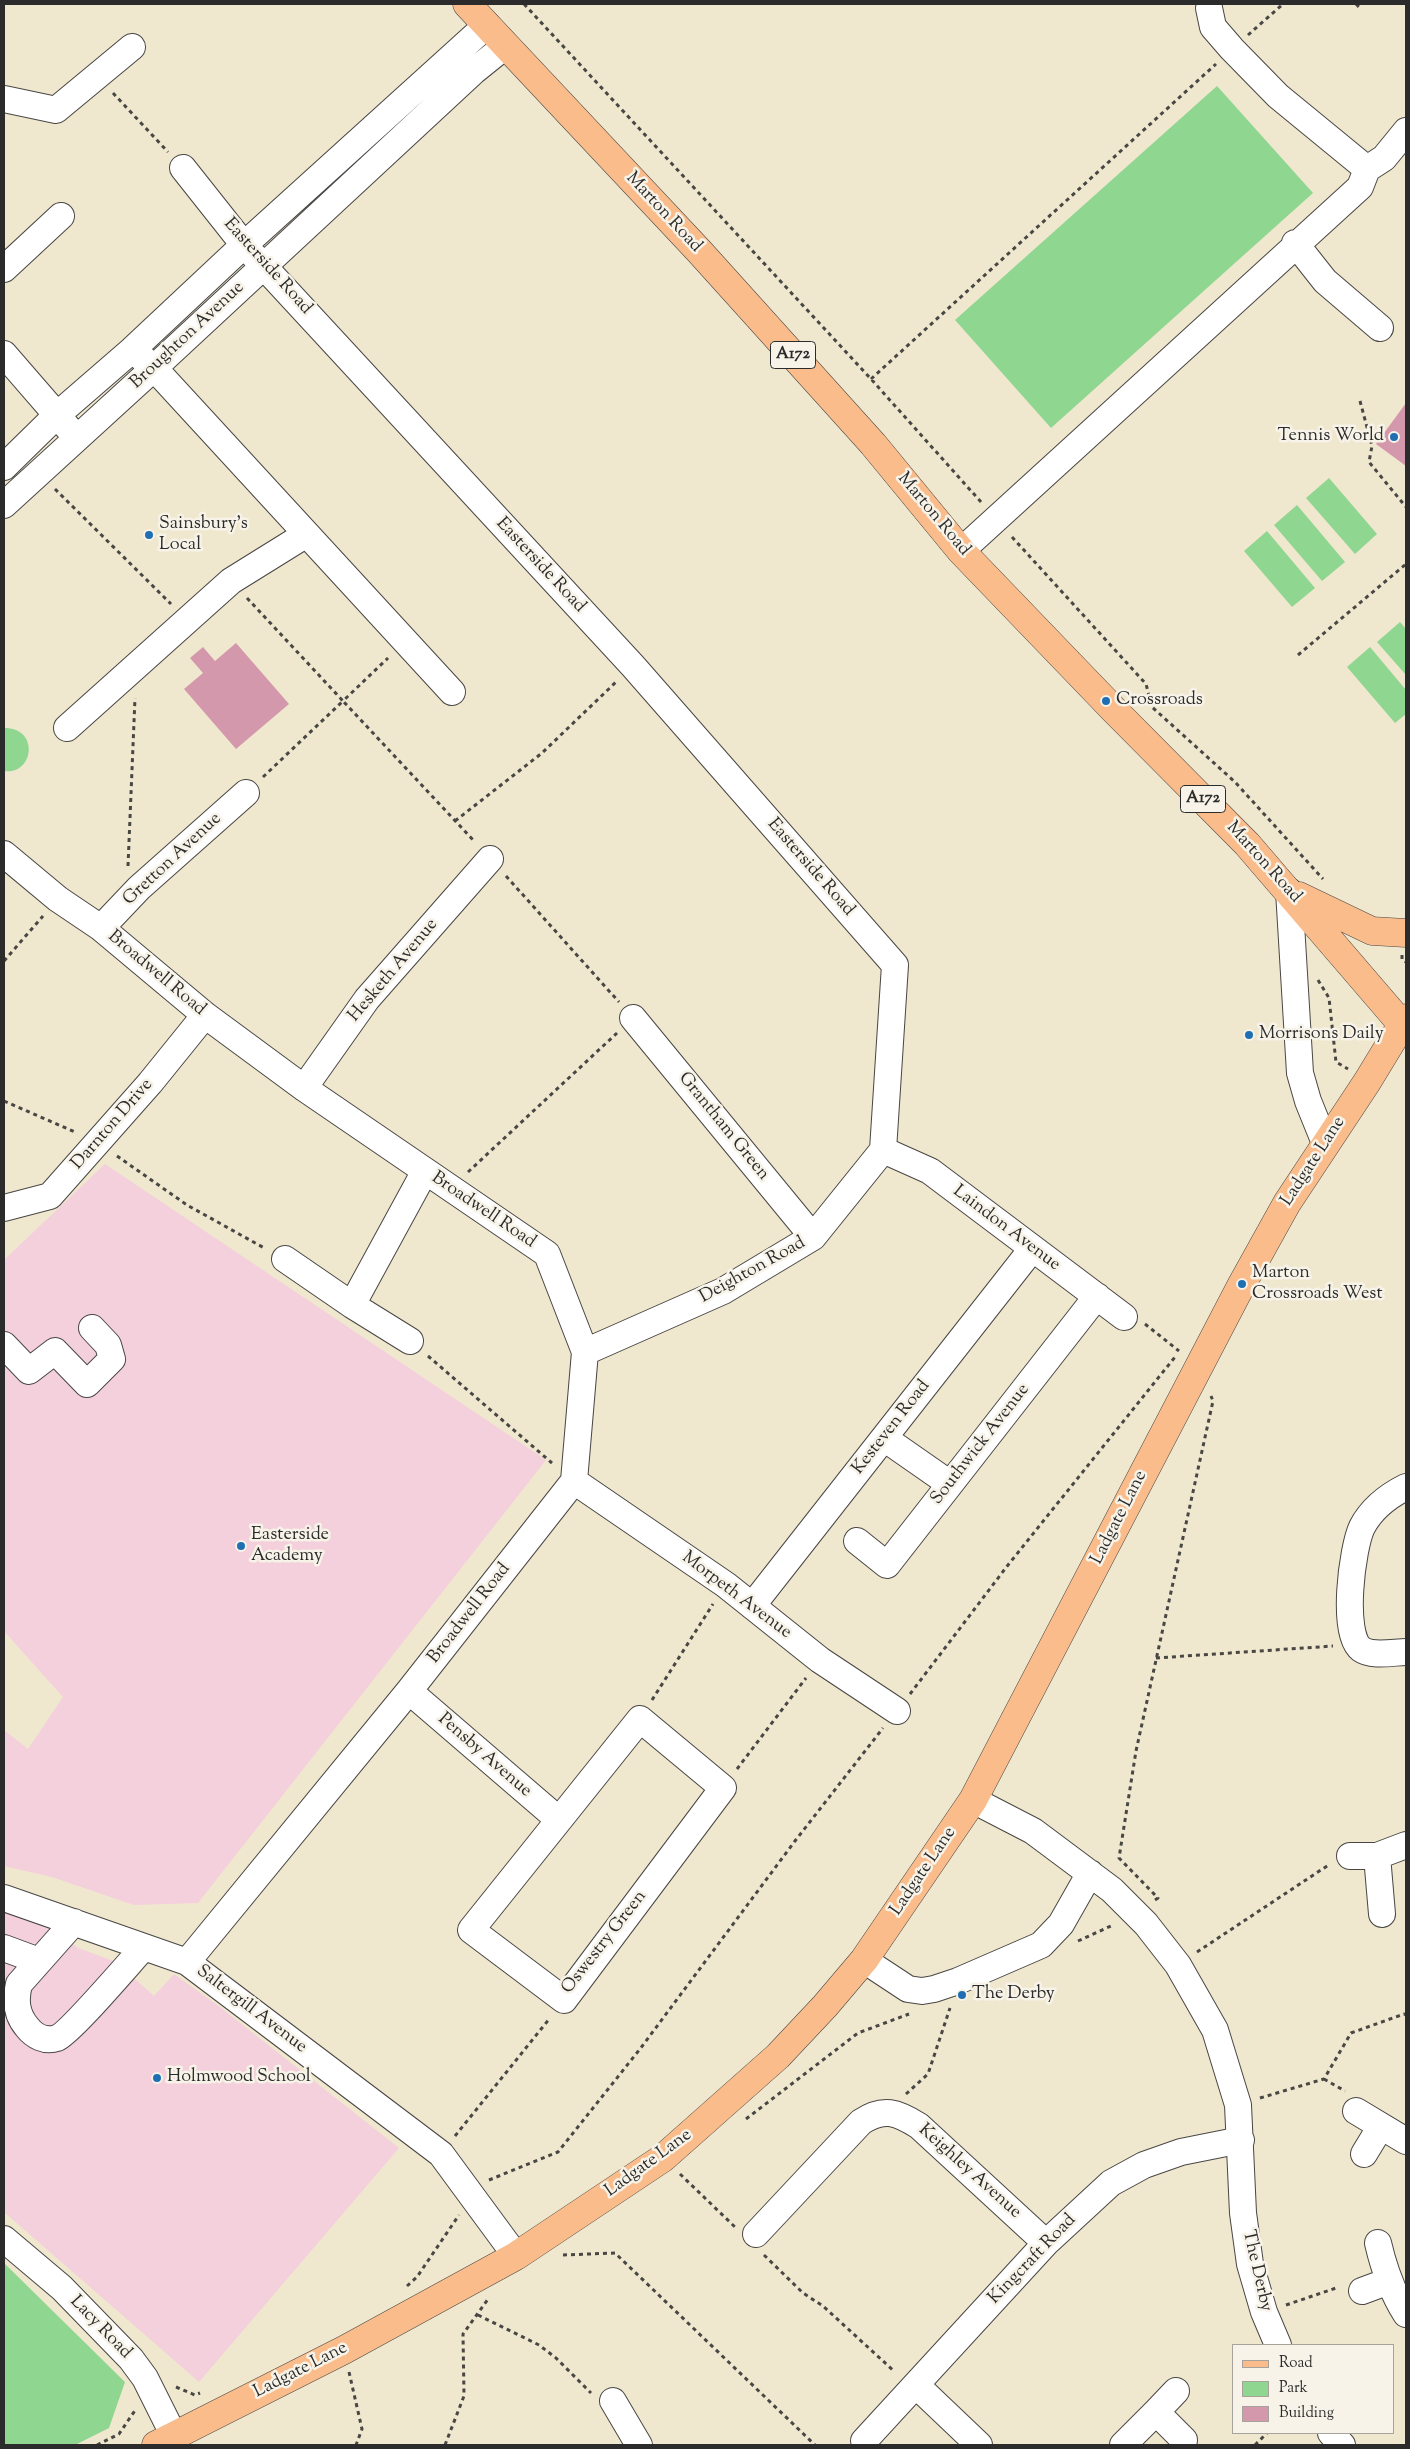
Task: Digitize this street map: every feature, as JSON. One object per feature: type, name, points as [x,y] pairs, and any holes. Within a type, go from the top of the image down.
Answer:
[{"type":"main road","name":"Marton Road","points":[[467,4],[699,251],[867,436],[961,550],[1114,710],[1247,844],[1405,1024]]},
{"type":"main road","name":"A172","points":[[1289,891],[1372,931],[1404,933]]},
{"type":"main road","name":"Ladgate Lane","points":[[165,2441],[344,2350],[516,2256],[663,2158],[778,2056],[825,2006],[864,1960],[974,1800],[1189,1360],[1325,1143],[1405,1024]]},
{"type":"street","points":[[1212,5],[1213,27],[1232,49],[1278,96],[1368,169]]},
{"type":"street","name":"Broughton Avenue","points":[[4,467],[57,415],[132,350],[244,245],[487,25]]},
{"type":"street","name":"Broughton Avenue","points":[[4,505],[474,71],[505,46]]},
{"type":"street","points":[[4,99],[56,110],[132,47]]},
{"type":"street","points":[[961,550],[1069,453],[1295,243],[1360,187],[1368,169],[1384,158],[1406,131]]},
{"type":"street","name":"Easterside Road","points":[[183,168],[244,245],[633,666],[895,965],[883,1150]]},
{"type":"street","points":[[4,269],[61,216]]},
{"type":"street","points":[[1295,243],[1325,281],[1380,328]]},
{"type":"street","points":[[132,350],[154,368],[452,692]]},
{"type":"street","points":[[4,354],[77,437]]},
{"type":"street","points":[[67,728],[186,619],[231,581],[306,535]]},
{"type":"street","name":"Gretton Avenue","points":[[101,928],[139,888],[246,793]]},
{"type":"street","name":"Broadwell Road","points":[[4,854],[58,899],[101,928],[205,1016],[304,1088],[547,1254],[585,1352],[574,1481],[409,1691],[187,1962]]},
{"type":"street","name":"Hesketh Avenue","points":[[304,1088],[367,999],[490,859]]},
{"type":"street","points":[[1289,891],[1300,1073],[1308,1101],[1325,1143]]},
{"type":"street","name":"Darnton Drive","points":[[4,1208],[50,1196],[150,1083],[205,1016]]},
{"type":"street","name":"Grantham Green","points":[[634,1018],[813,1237]]},
{"type":"street","name":"Deighton Road","points":[[585,1352],[723,1291],[813,1237],[883,1150]]},
{"type":"street","name":"Laindon Avenue","points":[[883,1150],[930,1171],[1124,1317]]},
{"type":"street","points":[[352,1305],[425,1171]]},
{"type":"street","name":"Kesteven Road","points":[[752,1606],[1032,1249]]},
{"type":"street","points":[[284,1259],[410,1341]]},
{"type":"street","name":"Southwick Avenue","points":[[857,1541],[887,1565],[1097,1296]]},
{"type":"street","points":[[4,1344],[29,1371],[55,1351],[87,1384],[112,1359],[108,1345],[92,1328]]},
{"type":"street","points":[[884,1438],[950,1484]]},
{"type":"street","name":"Morpeth Avenue","points":[[574,1481],[726,1585],[820,1660],[897,1711]]},
{"type":"street","points":[[1406,1487],[1378,1504],[1362,1527],[1353,1552],[1350,1584],[1352,1627],[1357,1644],[1361,1649],[1371,1653],[1406,1652]]},
{"type":"street","name":"Pensby Avenue","points":[[409,1691],[559,1820]]},
{"type":"street","points":[[640,1720],[723,1788]]},
{"type":"street","name":"Oswestry Green","points":[[640,1720],[471,1930],[564,2000],[723,1788]]},
{"type":"street","name":"The Derby","points":[[974,1800],[1033,1831],[1112,1890],[1136,1914],[1178,1965],[1214,2030],[1238,2105],[1244,2222],[1250,2264],[1264,2312],[1278,2344]]},
{"type":"street","points":[[1350,1856],[1377,1856],[1406,1845]]},
{"type":"street","points":[[1377,1856],[1382,1914]]},
{"type":"street","points":[[864,1960],[908,1989],[922,1991],[958,1981],[1041,1945],[1061,1924],[1090,1874]]},
{"type":"street","name":"Saltergill Avenue","points":[[4,1898],[187,1962],[441,2154],[516,2256]]},
{"type":"street","points":[[74,1922],[19,1984],[16,1997],[20,2018],[33,2034],[46,2039],[58,2038],[144,1947]]},
{"type":"street","points":[[4,1948],[39,1961]]},
{"type":"street","points":[[1356,2111],[1406,2141]]},
{"type":"street","points":[[752,2237],[861,2122],[872,2115],[885,2112]]},
{"type":"street","name":"Keighley Avenue","points":[[885,2112],[903,2116],[919,2126],[1046,2243]]},
{"type":"street","points":[[1364,2154],[1381,2126]]},
{"type":"street","name":"Kingcraft Road","points":[[864,2441],[1046,2243],[1111,2183],[1144,2165],[1181,2152],[1240,2140]]},
{"type":"street","name":"Lacy Road","points":[[4,2239],[62,2288],[124,2352],[145,2378],[155,2396],[165,2441]]},
{"type":"street","points":[[1378,2243],[1389,2281],[1406,2314]]},
{"type":"street","points":[[1362,2291],[1389,2281]]},
{"type":"street","points":[[915,2387],[979,2445]]},
{"type":"street","points":[[1124,2445],[1176,2390]]},
{"type":"street","points":[[613,2402],[639,2445]]},
{"type":"street","points":[[1156,2412],[1184,2440]]},
{"type":"street","points":[[1332,2434],[1342,2445]]},
{"type":"path","points":[[524,4],[871,379],[1146,684],[1152,707],[1234,782],[1324,880]]},
{"type":"path","points":[[871,379],[1282,4]]},
{"type":"path","points":[[1356,4],[1360,8]]},
{"type":"path","points":[[97,76],[183,168]]},
{"type":"path","points":[[1360,401],[1372,446],[1369,462],[1406,507]]},
{"type":"path","points":[[38,474],[186,619]]},
{"type":"path","points":[[1298,654],[1406,564]]},
{"type":"path","points":[[231,581],[343,701],[405,642]]},
{"type":"path","points":[[137,665],[127,869],[139,888]]},
{"type":"path","points":[[456,821],[542,753],[633,666]]},
{"type":"path","points":[[4,961],[58,899]]},
{"type":"path","points":[[1404,933],[1402,960],[1406,962]]},
{"type":"path","points":[[1315,974],[1329,998],[1336,1062],[1367,1082]]},
{"type":"path","points":[[4,1101],[98,1142],[187,1205],[284,1259]]},
{"type":"path","points":[[1075,1942],[1136,1914],[1158,1898],[1119,1858],[1136,1751],[1212,1401],[1189,1360],[1132,1314],[1124,1317]]},
{"type":"path","points":[[410,1341],[477,1401],[574,1481]]},
{"type":"path","points":[[404,2288],[417,2277],[472,2196],[486,2182],[558,2152],[640,2049],[801,1833],[897,1711],[1008,1564],[1189,1360]]},
{"type":"path","points":[[640,1720],[726,1585]]},
{"type":"path","points":[[1156,1658],[1357,1644]]},
{"type":"path","points":[[723,1788],[820,1660]]},
{"type":"path","points":[[1178,1965],[1342,1856],[1350,1856]]},
{"type":"path","points":[[885,2112],[928,2074],[958,1981]]},
{"type":"path","points":[[441,2154],[564,2000]]},
{"type":"path","points":[[744,2120],[858,2033],[918,2011]]},
{"type":"path","points":[[1238,2105],[1324,2079],[1351,2034],[1404,2014],[1406,2015]]},
{"type":"path","points":[[663,2158],[752,2237],[803,2293],[823,2306],[915,2387]]},
{"type":"path","points":[[555,2255],[614,2253],[815,2445]]},
{"type":"path","points":[[1264,2312],[1358,2280],[1362,2291]]},
{"type":"path","points":[[445,2445],[464,2396],[464,2334],[489,2298]]},
{"type":"path","points":[[478,2314],[539,2345],[556,2358],[605,2406],[613,2402]]},
{"type":"path","points":[[344,2350],[362,2429],[356,2445]]},
{"type":"path","points":[[97,2445],[119,2434],[139,2404],[172,2385],[195,2395],[202,2393]]},
{"type":"path","points":[[1255,2445],[1266,2434]]},
{"type":"shaded area","name":"Easterside Academy","points":[[105,1164],[546,1460],[198,1903],[134,1905],[52,1877],[4,1866],[4,1730],[28,1749],[63,1697],[4,1631],[4,1260]]},
{"type":"shaded area","name":"Holmwood School","points":[[4,1910],[55,1928],[78,1948],[116,1962],[154,1996],[174,1974],[220,2007],[399,2148],[199,2382],[4,2212]]},
{"type":"green space","points":[[1217,86],[1313,193],[1051,428],[955,320]]},
{"type":"green space","points":[[1329,478],[1377,534],[1355,554],[1306,498]]},
{"type":"green space","points":[[1297,505],[1345,562],[1322,581],[1274,525]]},
{"type":"green space","points":[[1267,531],[1315,588],[1292,607],[1244,551]]},
{"type":"green space","points":[[1400,622],[1406,629],[1406,675],[1377,642]]},
{"type":"green space","points":[[1370,647],[1406,690],[1406,714],[1395,723],[1347,667]]},
{"type":"green space","points":[[4,728],[16,730],[24,735],[28,743],[29,751],[26,760],[14,771],[4,771]]},
{"type":"green space","points":[[4,2263],[125,2382],[109,2428],[75,2445],[4,2445]]},
{"type":"building","name":"Tennis World","points":[[1406,403],[1406,466],[1376,444]]},
{"type":"building","points":[[236,643],[289,704],[236,749],[184,689],[203,673],[190,658],[203,647],[215,661]]},
{"type":"place","name":"Tennis World","points":[[1394,437]]},
{"type":"place","name":"Sainsbury's Local","points":[[149,535]]},
{"type":"place","name":"Crossroads","points":[[1106,701]]},
{"type":"place","name":"Morrisons Daily","points":[[1249,1035]]},
{"type":"place","name":"Marton Crossroads West","points":[[1242,1284]]},
{"type":"place","name":"Easterside Academy","points":[[241,1546]]},
{"type":"place","name":"The Derby","points":[[962,1995]]},
{"type":"place","name":"Holmwood School","points":[[157,2078]]}]
